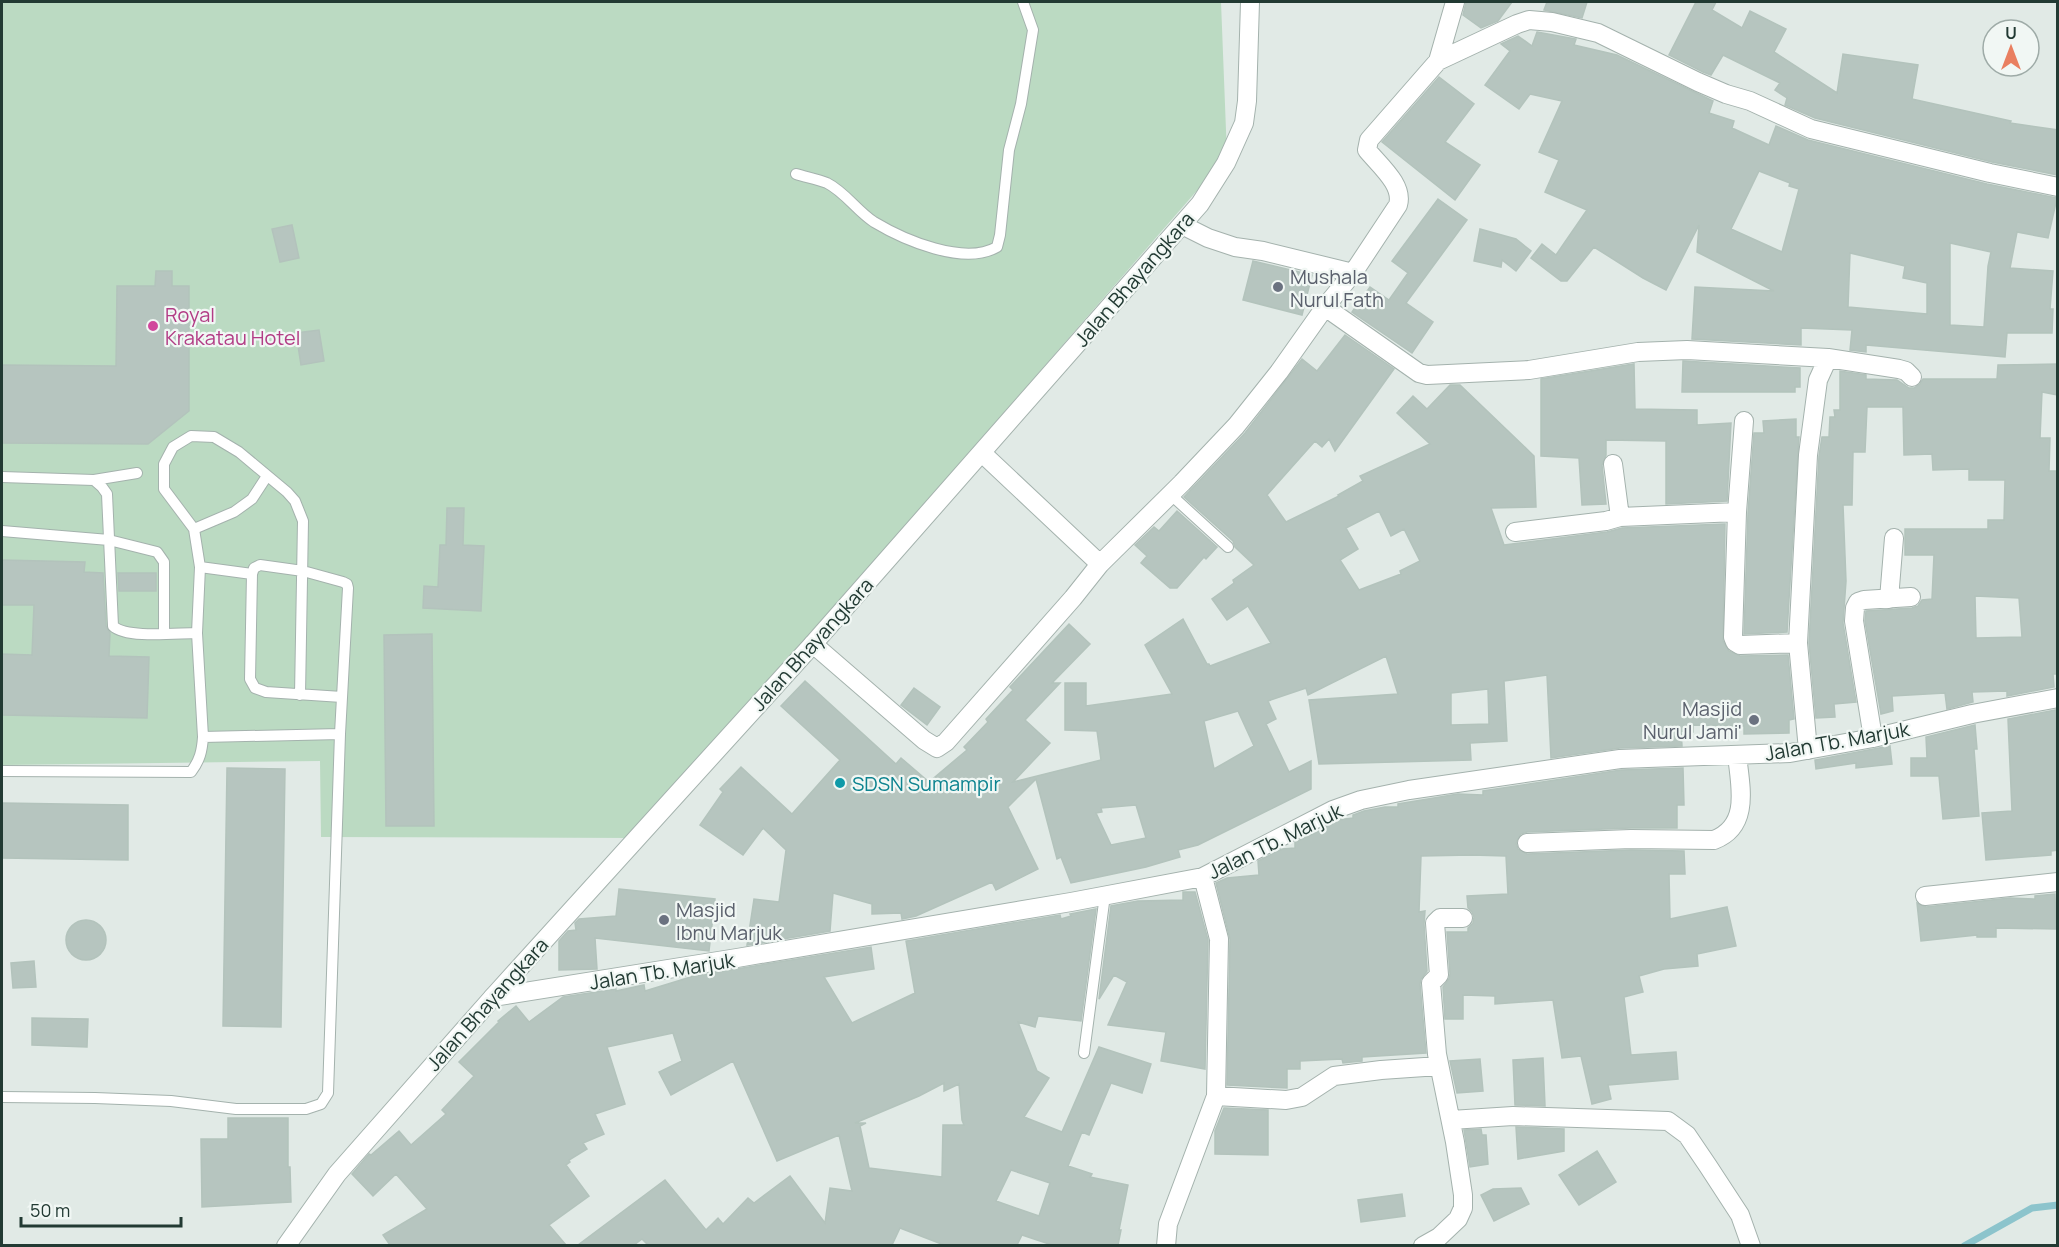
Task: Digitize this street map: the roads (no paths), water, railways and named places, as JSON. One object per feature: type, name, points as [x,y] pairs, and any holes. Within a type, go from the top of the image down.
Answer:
[{"type":"street","name":"Jalan Bhayangkara","points":[[286,1245],[337,1174],[493,996],[813,644],[1200,204],[1226,163],[1244,123],[1247,101],[1250,2]]},
{"type":"street","points":[[1438,61],[1455,2]]},
{"type":"street","points":[[813,644],[932,747],[941,747],[1018,662],[1100,564],[1236,426],[1353,273],[1398,205],[1400,197],[1398,189],[1368,150],[1369,140],[1438,61],[1517,24],[1529,20],[1552,22],[1598,33],[1698,82],[1750,101],[1811,129],[1990,173],[2058,187]]},
{"type":"street","points":[[1182,225],[1208,238],[1235,247],[1263,251],[1353,273]]},
{"type":"street","points":[[1325,307],[1419,373],[1427,375],[1529,370],[1638,352],[1687,350],[1828,358],[1899,369],[1906,371],[1912,377]]},
{"type":"street","points":[[1808,750],[1798,643],[1808,455],[1818,380],[1828,358]]},
{"type":"street","points":[[1744,422],[1737,512],[1733,637],[1740,645],[1798,643]]},
{"type":"street","points":[[982,453],[1100,564]]},
{"type":"street","points":[[1613,464],[1620,516]]},
{"type":"street","points":[[1515,532],[1606,521],[1620,516],[1737,512]]},
{"type":"street","points":[[1888,599],[1894,538]]},
{"type":"street","points":[[1873,738],[1854,621],[1855,608],[1858,602],[1911,597]]},
{"type":"street","name":"Jalan Tb. Marjuk","points":[[493,996],[715,962],[1203,877],[1333,810],[1361,800],[1409,790],[1620,759],[1778,754],[1808,750],[1873,738],[1972,714],[2058,698]]},
{"type":"street","points":[[1527,843],[1631,839],[1714,840],[1723,837],[1735,825],[1741,805],[1737,754]]},
{"type":"street","points":[[1166,1245],[1167,1224],[1216,1096],[1219,939],[1203,877]]},
{"type":"street","points":[[1925,896],[2058,882]]},
{"type":"street","points":[[1423,1245],[1439,1237],[1458,1219],[1463,1208],[1451,1120],[1439,1066],[1431,983],[1439,975],[1435,923],[1440,918],[1463,918]]},
{"type":"street","points":[[1216,1096],[1286,1100],[1302,1096],[1334,1076],[1439,1066]]},
{"type":"street","points":[[1451,1120],[1513,1116],[1668,1121],[1687,1134],[1740,1215],[1751,1245]]},
{"type":"lane","points":[[796,174],[827,183],[874,222],[930,248],[945,253],[987,252],[997,247],[1010,150],[1021,104],[1033,30],[1023,2]]},
{"type":"lane","points":[[2,771],[191,772],[198,763],[203,737],[197,633],[200,567],[194,529],[165,489],[165,464],[173,447],[191,436],[213,437],[239,452],[295,501],[303,521],[300,695]]},
{"type":"lane","points":[[2,477],[94,480],[137,473]]},
{"type":"lane","points":[[194,529],[234,512],[252,500],[267,476]]},
{"type":"lane","points":[[94,480],[107,494],[113,626],[122,632],[197,633]]},
{"type":"lane","points":[[1170,494],[1228,547]]},
{"type":"lane","points":[[2,531],[109,540],[157,552],[162,556],[164,562],[164,633]]},
{"type":"lane","points":[[2,1097],[171,1101],[236,1109],[306,1109],[321,1104],[328,1093],[347,584],[303,572],[260,565],[254,568],[250,679],[255,688],[266,693],[342,697]]},
{"type":"lane","points":[[200,567],[252,574]]},
{"type":"lane","points":[[203,737],[340,734]]},
{"type":"lane","points":[[1084,1053],[1105,895]]},
{"type":"waterway","points":[[1964,1246],[2032,1208],[2058,1205]]},
{"type":"place","name":"Mushala Nurul Fath","points":[[1278,287]]},
{"type":"place","name":"Royal Krakatau Hotel","points":[[153,326]]},
{"type":"place","name":"Masjid Nurul Jami'","points":[[1754,720]]},
{"type":"place","name":"SDSN Sumampir","points":[[840,783]]},
{"type":"place","name":"Masjid Ibnu Marjuk","points":[[664,920]]}]
